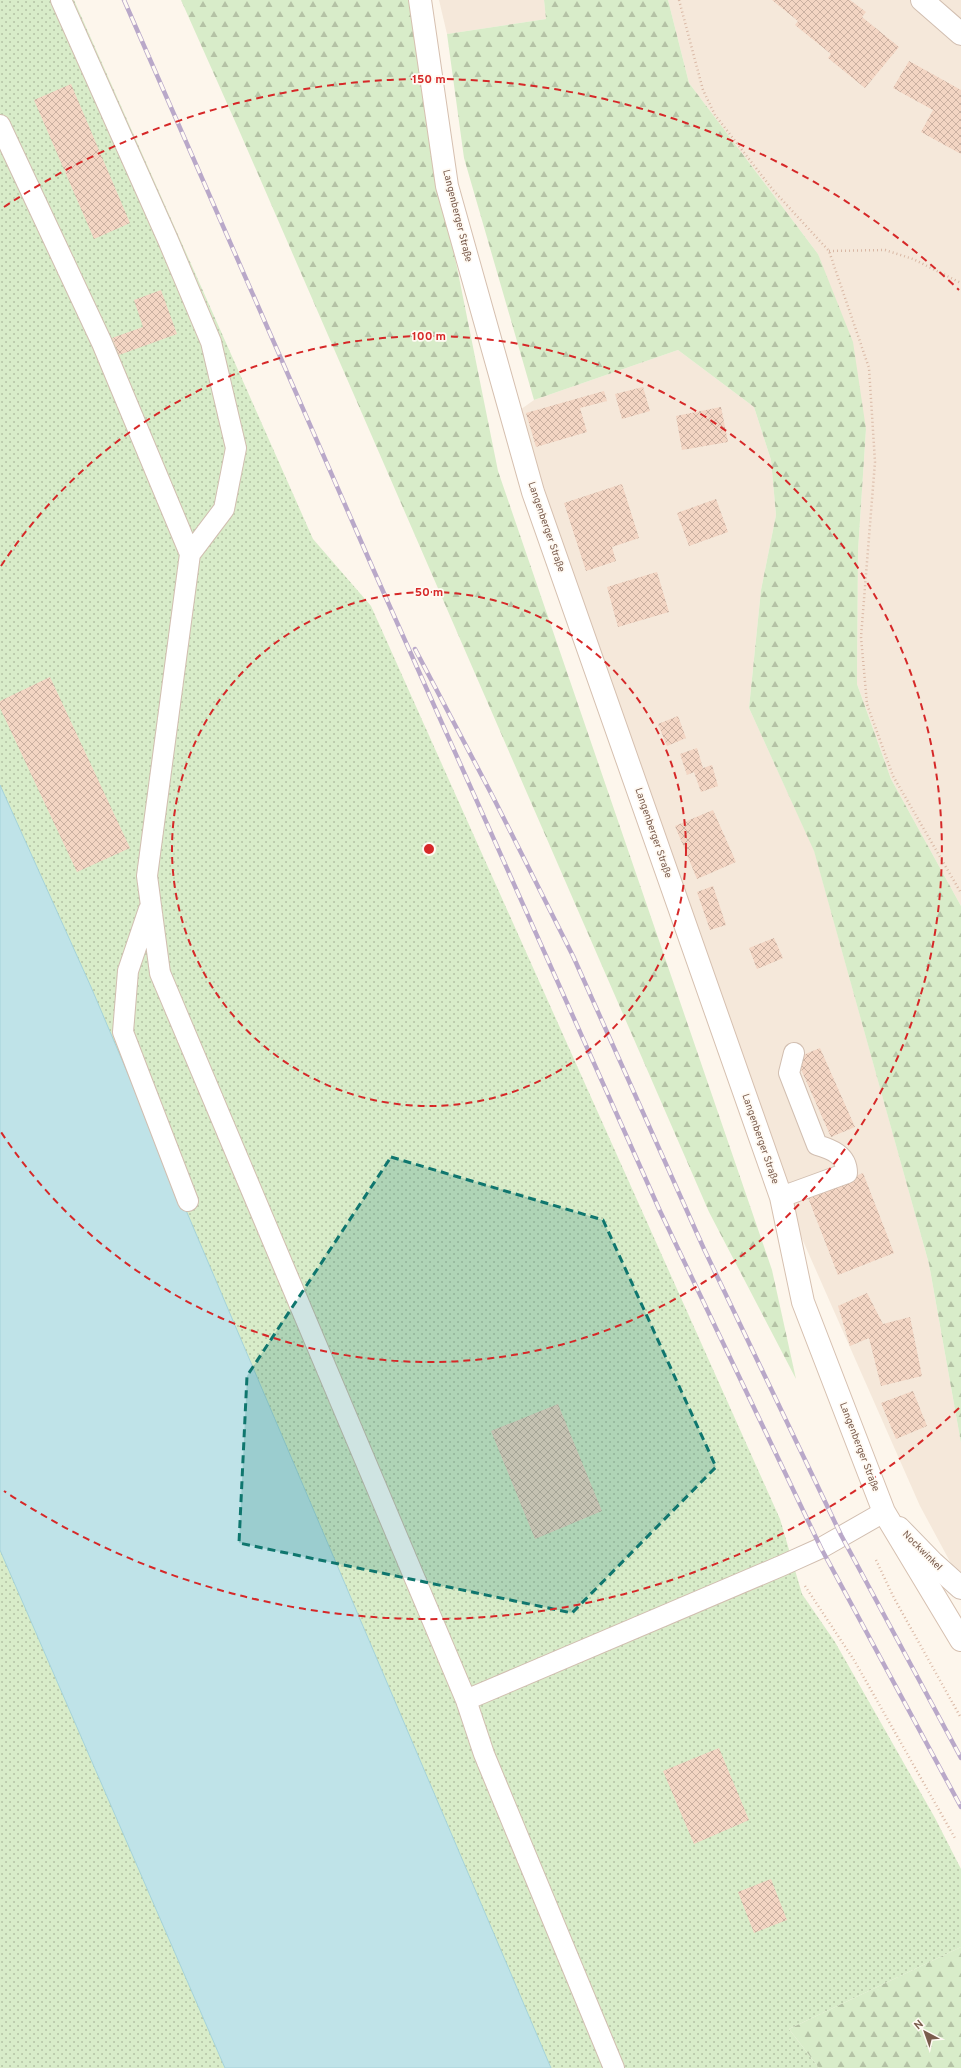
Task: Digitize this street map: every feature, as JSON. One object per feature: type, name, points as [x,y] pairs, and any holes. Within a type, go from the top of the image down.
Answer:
[{"type":"main road","name":"Langenberger Straße","points":[[420,0],[447,186],[533,492],[781,1197],[803,1302],[884,1512],[961,1640]]},
{"type":"main road","points":[[922,0],[961,34]]},
{"type":"main road","name":"Nockwinkel","points":[[884,1512],[933,1563],[961,1588]]},
{"type":"lane","points":[[61,0],[168,240],[211,342],[236,448],[224,509],[190,554],[147,876],[160,973],[466,1700],[484,1754],[614,2068]]},
{"type":"lane","points":[[0,125],[102,343],[190,554]]},
{"type":"lane","points":[[151,906],[128,971],[123,1032],[188,1201]]},
{"type":"lane","points":[[781,1197],[847,1172],[847,1164],[840,1155],[830,1149],[817,1145],[790,1073],[794,1053]]},
{"type":"lane","points":[[466,1700],[821,1548],[884,1512]]},
{"type":"path","points":[[679,0],[703,90],[715,115],[773,190],[829,251],[869,368],[875,462],[861,637],[867,704],[893,776],[961,893]]},
{"type":"path","points":[[829,251],[885,250],[913,259],[961,283]]},
{"type":"path","points":[[860,1525],[894,1598],[961,1718]]},
{"type":"path","points":[[794,1560],[807,1591],[854,1660],[956,1840]]},
{"type":"highlighted area","points":[[391,1157],[603,1220],[716,1467],[572,1613],[239,1543],[247,1376]]},
{"type":"shaded area","points":[[439,0],[544,0],[546,19],[447,34]]},
{"type":"shaded area","points":[[668,0],[961,0],[961,906],[891,779],[857,684],[858,551],[866,429],[818,254],[689,83]]},
{"type":"shaded area","points":[[678,350],[754,407],[771,460],[776,515],[761,590],[749,708],[814,850],[929,1264],[961,1443],[961,1582],[920,1506],[785,1200],[517,412],[534,400]]},
{"type":"green space","points":[[0,0],[74,0],[313,539],[371,606],[780,1519],[802,1594],[835,1642],[935,1818],[961,1869],[961,1947],[789,2029],[819,2068],[0,2068]]},
{"type":"green space","points":[[181,0],[416,0],[441,188],[498,471],[772,1270],[796,1379],[709,1212]]},
{"type":"green space","points":[[544,0],[668,0],[689,83],[818,254],[853,342],[866,429],[858,551],[857,684],[891,779],[961,906],[961,1443],[929,1264],[814,851],[749,708],[761,590],[776,515],[771,460],[754,407],[678,350],[534,400],[464,158],[447,34],[546,19]]},
{"type":"green space","points":[[961,1947],[961,2068],[819,2068],[789,2029]]},
{"type":"water","points":[[0,785],[91,987],[551,2068],[225,2068],[0,1550]]},
{"type":"building","points":[[772,0],[850,0],[866,12],[862,17],[899,47],[865,88],[828,58],[831,54],[795,25],[798,21]]},
{"type":"building","points":[[909,61],[961,90],[961,154],[921,132],[933,110],[893,88]]},
{"type":"building","points":[[71,84],[130,223],[94,239],[34,100]]},
{"type":"building","points":[[161,290],[177,334],[119,355],[112,338],[143,327],[134,300]]},
{"type":"building","points":[[643,387],[650,411],[622,419],[615,394]]},
{"type":"building","points":[[604,391],[607,401],[580,408],[587,432],[536,447],[526,413]]},
{"type":"building","points":[[721,407],[728,442],[682,450],[676,416]]},
{"type":"building","points":[[622,484],[639,538],[612,547],[616,561],[586,571],[564,503]]},
{"type":"building","points":[[716,499],[728,532],[689,546],[677,513]]},
{"type":"building","points":[[657,572],[669,612],[618,627],[607,587]]},
{"type":"building","points":[[50,677],[130,848],[77,872],[0,708],[0,701]]},
{"type":"building","points":[[678,716],[686,738],[667,746],[658,724]]},
{"type":"building","points":[[697,748],[703,768],[712,765],[718,786],[701,792],[694,772],[687,775],[680,754]]},
{"type":"building","points":[[713,810],[736,862],[697,879],[675,826]]},
{"type":"building","points":[[713,886],[726,925],[710,930],[697,892]]},
{"type":"building","points":[[774,938],[783,958],[757,969],[749,948]]},
{"type":"building","points":[[820,1048],[855,1127],[831,1137],[796,1058]]},
{"type":"building","points":[[863,1173],[894,1253],[838,1275],[807,1195]]},
{"type":"building","points":[[867,1293],[883,1324],[910,1317],[922,1376],[881,1386],[869,1338],[850,1346],[838,1306]]},
{"type":"building","points":[[913,1391],[927,1426],[896,1439],[881,1403]]},
{"type":"building","points":[[558,1404],[602,1511],[535,1539],[491,1431]]},
{"type":"building","points":[[719,1748],[749,1820],[694,1844],[663,1771]]},
{"type":"building","points":[[771,1879],[787,1920],[754,1933],[738,1892]]},
{"type":"railway","points":[[124,0],[374,571],[660,1211],[821,1548],[961,1807]]},
{"type":"railway","points":[[415,649],[493,797],[573,956],[704,1249],[841,1535],[961,1758]]}]
